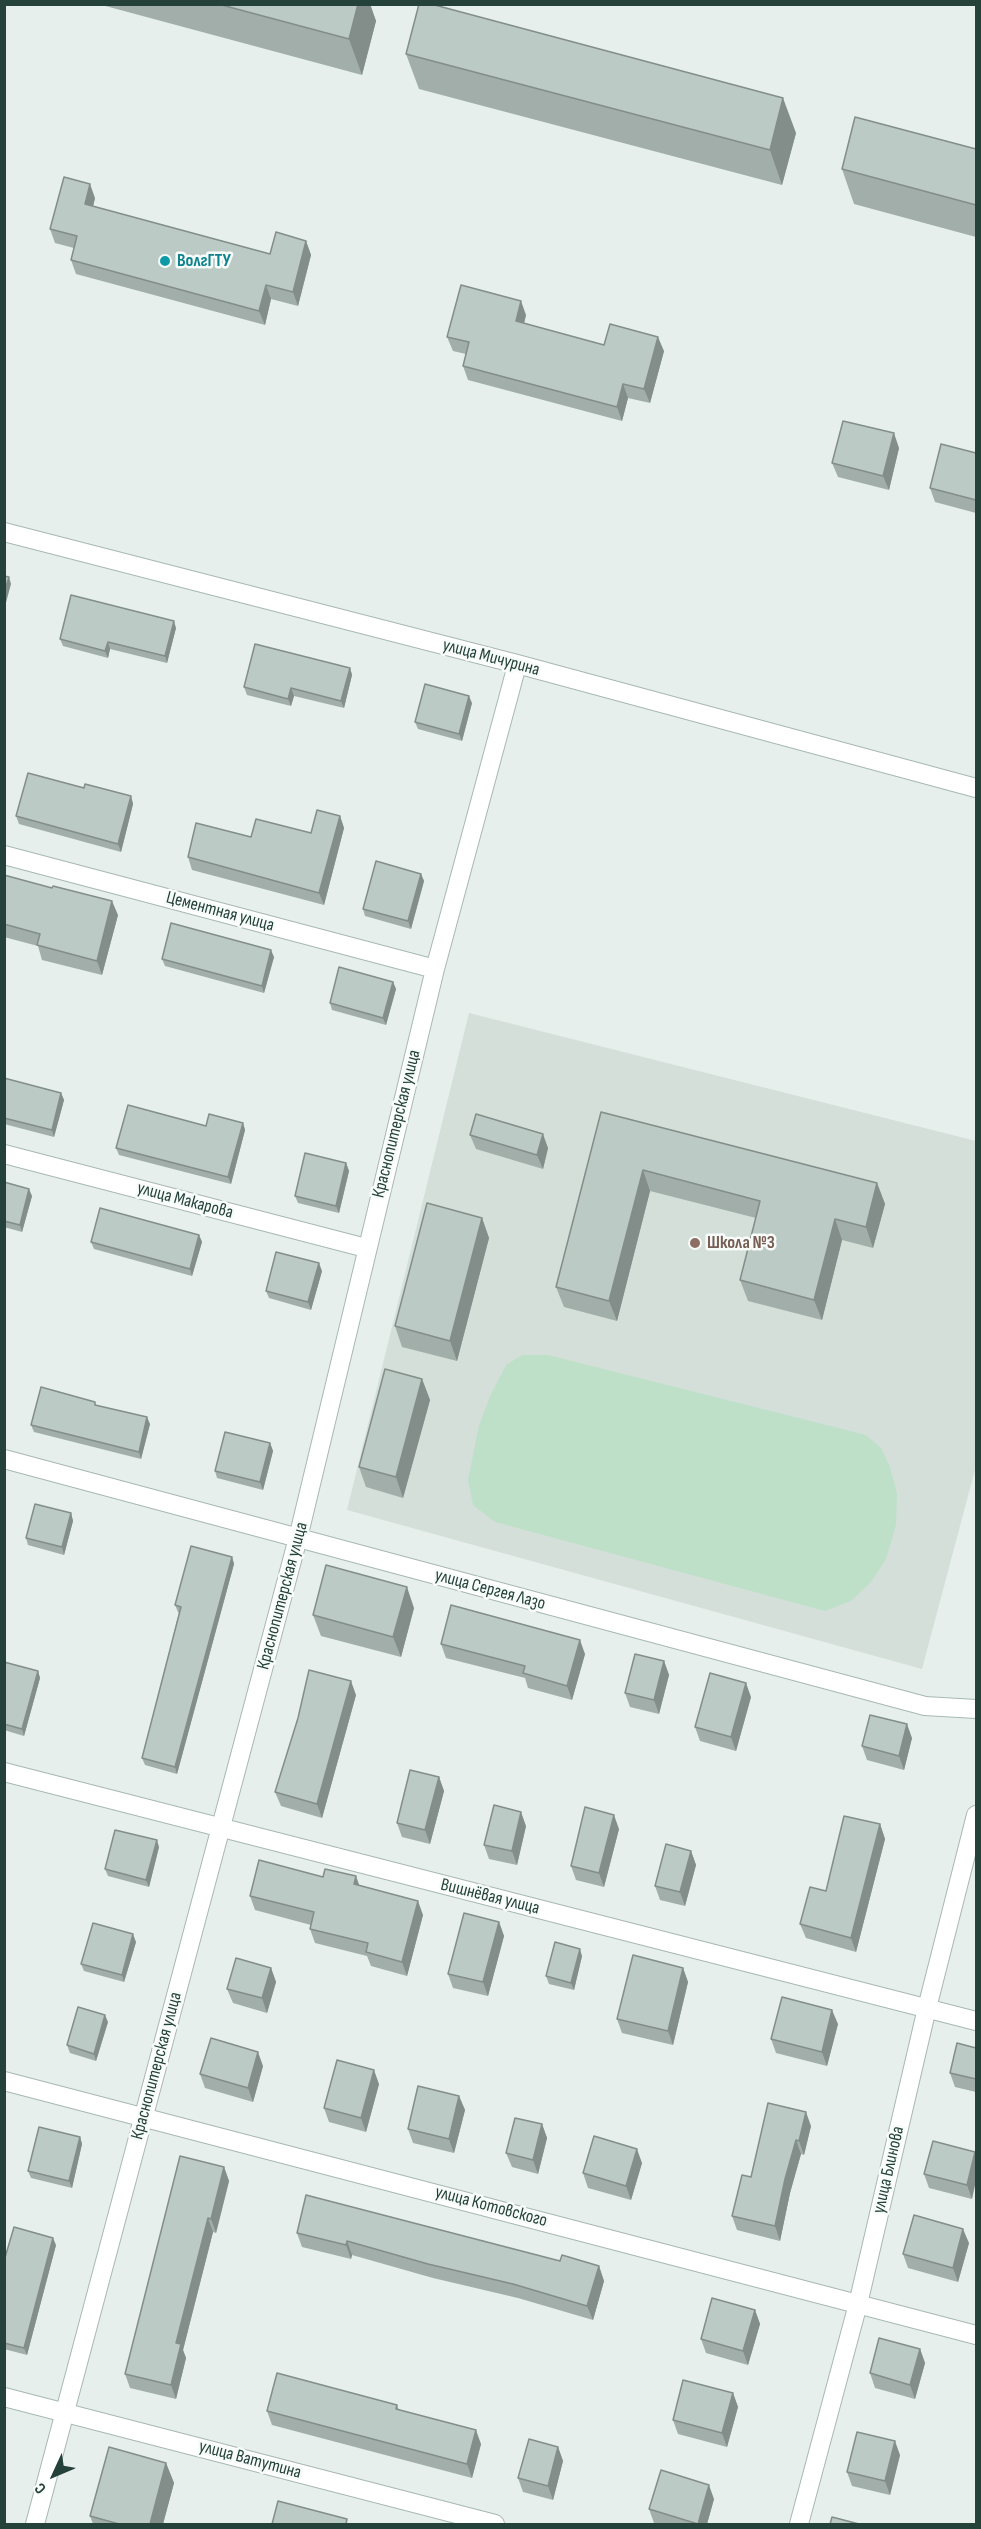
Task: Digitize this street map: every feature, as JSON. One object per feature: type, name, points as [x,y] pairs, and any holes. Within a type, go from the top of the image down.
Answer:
[{"type":"street","name":"улица Мичурина","points":[[4,532],[517,665],[976,788]]},
{"type":"street","name":"Краснопитерская улица","points":[[35,2524],[298,1538],[435,969],[503,709],[517,665]]},
{"type":"street","name":"Цементная улица","points":[[4,855],[435,969]]},
{"type":"street","name":"улица Макарова","points":[[4,1154],[366,1248]]},
{"type":"street","name":"улица Сергея Лазо","points":[[4,1459],[925,1706],[976,1709]]},
{"type":"street","name":"Вишнёвая улица","points":[[4,1772],[976,2021]]},
{"type":"street","name":"улица Блинова","points":[[799,2524],[858,2304],[927,2008],[976,1815]]},
{"type":"street","name":"улица Котовского","points":[[4,2080],[976,2335]]},
{"type":"street","name":"улица Ватутина","points":[[4,2397],[495,2524]]},
{"type":"shaded area","name":"Школа №3","points":[[469,1013],[976,1141],[976,1466],[922,1669],[347,1510]]},
{"type":"green space","points":[[522,1355],[548,1355],[866,1435],[881,1448],[890,1467],[897,1494],[896,1525],[886,1559],[871,1582],[851,1601],[825,1611],[495,1522],[473,1505],[468,1480],[479,1425],[491,1394],[506,1365]]},
{"type":"building","points":[[218,4],[358,4],[349,39]]},
{"type":"building","points":[[419,4],[431,4],[783,98],[770,150],[406,54]]},
{"type":"building","points":[[855,117],[976,149],[976,205],[842,169]]},
{"type":"building","name":"ВолгГТУ","points":[[64,177],[90,184],[85,204],[270,254],[276,232],[306,241],[293,292],[266,285],[259,311],[71,260],[77,236],[50,229]]},
{"type":"building","points":[[461,285],[521,301],[516,321],[604,345],[610,324],[658,337],[644,389],[623,384],[617,407],[463,366],[469,342],[447,337]]},
{"type":"building","points":[[843,421],[894,433],[883,476],[832,463]]},
{"type":"building","points":[[941,444],[976,453],[976,500],[930,488]]},
{"type":"building","points":[[4,576],[9,577],[4,592]]},
{"type":"building","points":[[71,595],[174,621],[165,656],[108,642],[105,651],[60,639]]},
{"type":"building","points":[[255,644],[350,668],[341,701],[291,688],[288,699],[244,687]]},
{"type":"building","points":[[425,684],[469,696],[459,734],[415,722]]},
{"type":"building","points":[[28,773],[84,788],[85,784],[131,796],[118,844],[16,816]]},
{"type":"building","points":[[317,810],[340,816],[319,893],[188,857],[196,823],[251,837],[256,819],[311,833]]},
{"type":"building","points":[[376,861],[421,874],[408,921],[363,909]]},
{"type":"building","points":[[4,875],[112,901],[97,961],[37,945],[40,934],[4,924]]},
{"type":"building","points":[[171,923],[271,950],[262,986],[162,959]]},
{"type":"building","points":[[339,967],[393,982],[383,1018],[330,1003]]},
{"type":"building","points":[[4,1078],[61,1093],[52,1130],[4,1118]]},
{"type":"building","points":[[128,1105],[206,1126],[209,1114],[243,1123],[228,1177],[116,1148]]},
{"type":"building","points":[[601,1112],[877,1183],[866,1227],[835,1219],[814,1300],[740,1280],[760,1201],[643,1170],[609,1301],[556,1287]]},
{"type":"building","points":[[476,1114],[543,1134],[537,1155],[470,1135]]},
{"type":"building","points":[[305,1153],[346,1163],[336,1206],[295,1196]]},
{"type":"building","points":[[4,1182],[29,1189],[20,1225],[4,1221]]},
{"type":"building","points":[[427,1203],[482,1218],[450,1341],[395,1326]]},
{"type":"building","points":[[100,1208],[199,1235],[190,1269],[91,1242]]},
{"type":"building","points":[[276,1252],[319,1263],[308,1302],[266,1291]]},
{"type":"building","points":[[385,1369],[422,1379],[396,1477],[359,1467]]},
{"type":"building","points":[[41,1387],[95,1402],[95,1405],[147,1417],[139,1452],[31,1425]]},
{"type":"building","points":[[225,1432],[270,1443],[260,1482],[215,1471]]},
{"type":"building","points":[[35,1504],[71,1513],[62,1547],[26,1538]]},
{"type":"building","points":[[191,1546],[232,1557],[175,1767],[142,1758],[181,1607],[175,1605]]},
{"type":"building","points":[[326,1565],[407,1587],[393,1637],[313,1615]]},
{"type":"building","points":[[451,1605],[580,1640],[567,1686],[523,1673],[525,1666],[441,1644]]},
{"type":"building","points":[[635,1654],[664,1661],[654,1700],[625,1693]]},
{"type":"building","points":[[4,1662],[38,1671],[22,1729],[4,1724]]},
{"type":"building","points":[[309,1670],[351,1681],[317,1804],[275,1792],[298,1718]]},
{"type":"building","points":[[710,1673],[746,1683],[731,1737],[695,1727]]},
{"type":"building","points":[[870,1715],[907,1724],[899,1756],[862,1746]]},
{"type":"building","points":[[410,1770],[439,1777],[425,1830],[397,1823]]},
{"type":"building","points":[[494,1805],[521,1812],[512,1851],[484,1845]]},
{"type":"building","points":[[585,1807],[614,1815],[599,1873],[571,1866]]},
{"type":"building","points":[[844,1816],[880,1824],[851,1938],[800,1924],[810,1887],[826,1891]]},
{"type":"building","points":[[115,1830],[157,1840],[146,1880],[105,1869]]},
{"type":"building","points":[[666,1844],[691,1851],[680,1892],[655,1886]]},
{"type":"building","points":[[259,1860],[323,1877],[325,1869],[356,1876],[354,1884],[418,1901],[402,1962],[366,1952],[368,1943],[310,1929],[314,1912],[250,1896]]},
{"type":"building","points":[[464,1913],[499,1922],[483,1982],[448,1974]]},
{"type":"building","points":[[93,1923],[133,1934],[122,1975],[81,1964]]},
{"type":"building","points":[[555,1942],[580,1949],[571,1983],[546,1976]]},
{"type":"building","points":[[633,1955],[683,1968],[668,2031],[617,2019]]},
{"type":"building","points":[[236,1958],[271,1968],[262,1998],[227,1989]]},
{"type":"building","points":[[782,1997],[832,2010],[822,2052],[771,2039]]},
{"type":"building","points":[[78,2007],[105,2015],[94,2054],[67,2045]]},
{"type":"building","points":[[211,2038],[258,2052],[248,2088],[200,2074]]},
{"type":"building","points":[[957,2043],[976,2048],[976,2079],[950,2073]]},
{"type":"building","points":[[337,2060],[374,2070],[361,2118],[324,2108]]},
{"type":"building","points":[[418,2086],[459,2096],[449,2139],[408,2129]]},
{"type":"building","points":[[768,2103],[806,2112],[799,2141],[796,2140],[785,2179],[775,2226],[732,2216],[742,2175],[751,2177]]},
{"type":"building","points":[[515,2118],[542,2124],[533,2160],[506,2153]]},
{"type":"building","points":[[39,2127],[80,2137],[69,2181],[28,2171]]},
{"type":"building","points":[[594,2136],[637,2149],[626,2186],[583,2173]]},
{"type":"building","points":[[933,2141],[975,2152],[967,2185],[924,2174]]},
{"type":"building","points":[[180,2156],[224,2167],[211,2219],[208,2218],[176,2343],[181,2344],[171,2385],[125,2374]]},
{"type":"building","points":[[306,2195],[560,2261],[562,2255],[599,2266],[587,2306],[513,2284],[428,2264],[347,2241],[346,2245],[297,2233]]},
{"type":"building","points":[[914,2215],[963,2229],[953,2268],[903,2254]]},
{"type":"building","points":[[14,2227],[53,2238],[24,2348],[4,2343],[4,2261]]},
{"type":"building","points":[[712,2298],[755,2310],[743,2351],[701,2339]]},
{"type":"building","points":[[879,2338],[920,2349],[910,2385],[870,2373]]},
{"type":"building","points":[[277,2373],[397,2405],[396,2409],[476,2430],[467,2464],[267,2411]]},
{"type":"building","points":[[683,2380],[733,2393],[722,2433],[673,2420]]},
{"type":"building","points":[[857,2432],[895,2441],[885,2481],[847,2472]]},
{"type":"building","points":[[529,2439],[558,2447],[548,2486],[518,2478]]},
{"type":"building","points":[[109,2447],[166,2463],[150,2524],[119,2524],[90,2516]]},
{"type":"building","points":[[661,2470],[709,2485],[698,2524],[649,2509]]},
{"type":"building","points":[[278,2501],[347,2519],[346,2524],[272,2524]]},
{"type":"building","points":[[832,2517],[859,2524],[830,2524]]},
{"type":"place","name":"ВолгГТУ","points":[[165,261]]},
{"type":"place","name":"Школа №3","points":[[695,1243]]}]
